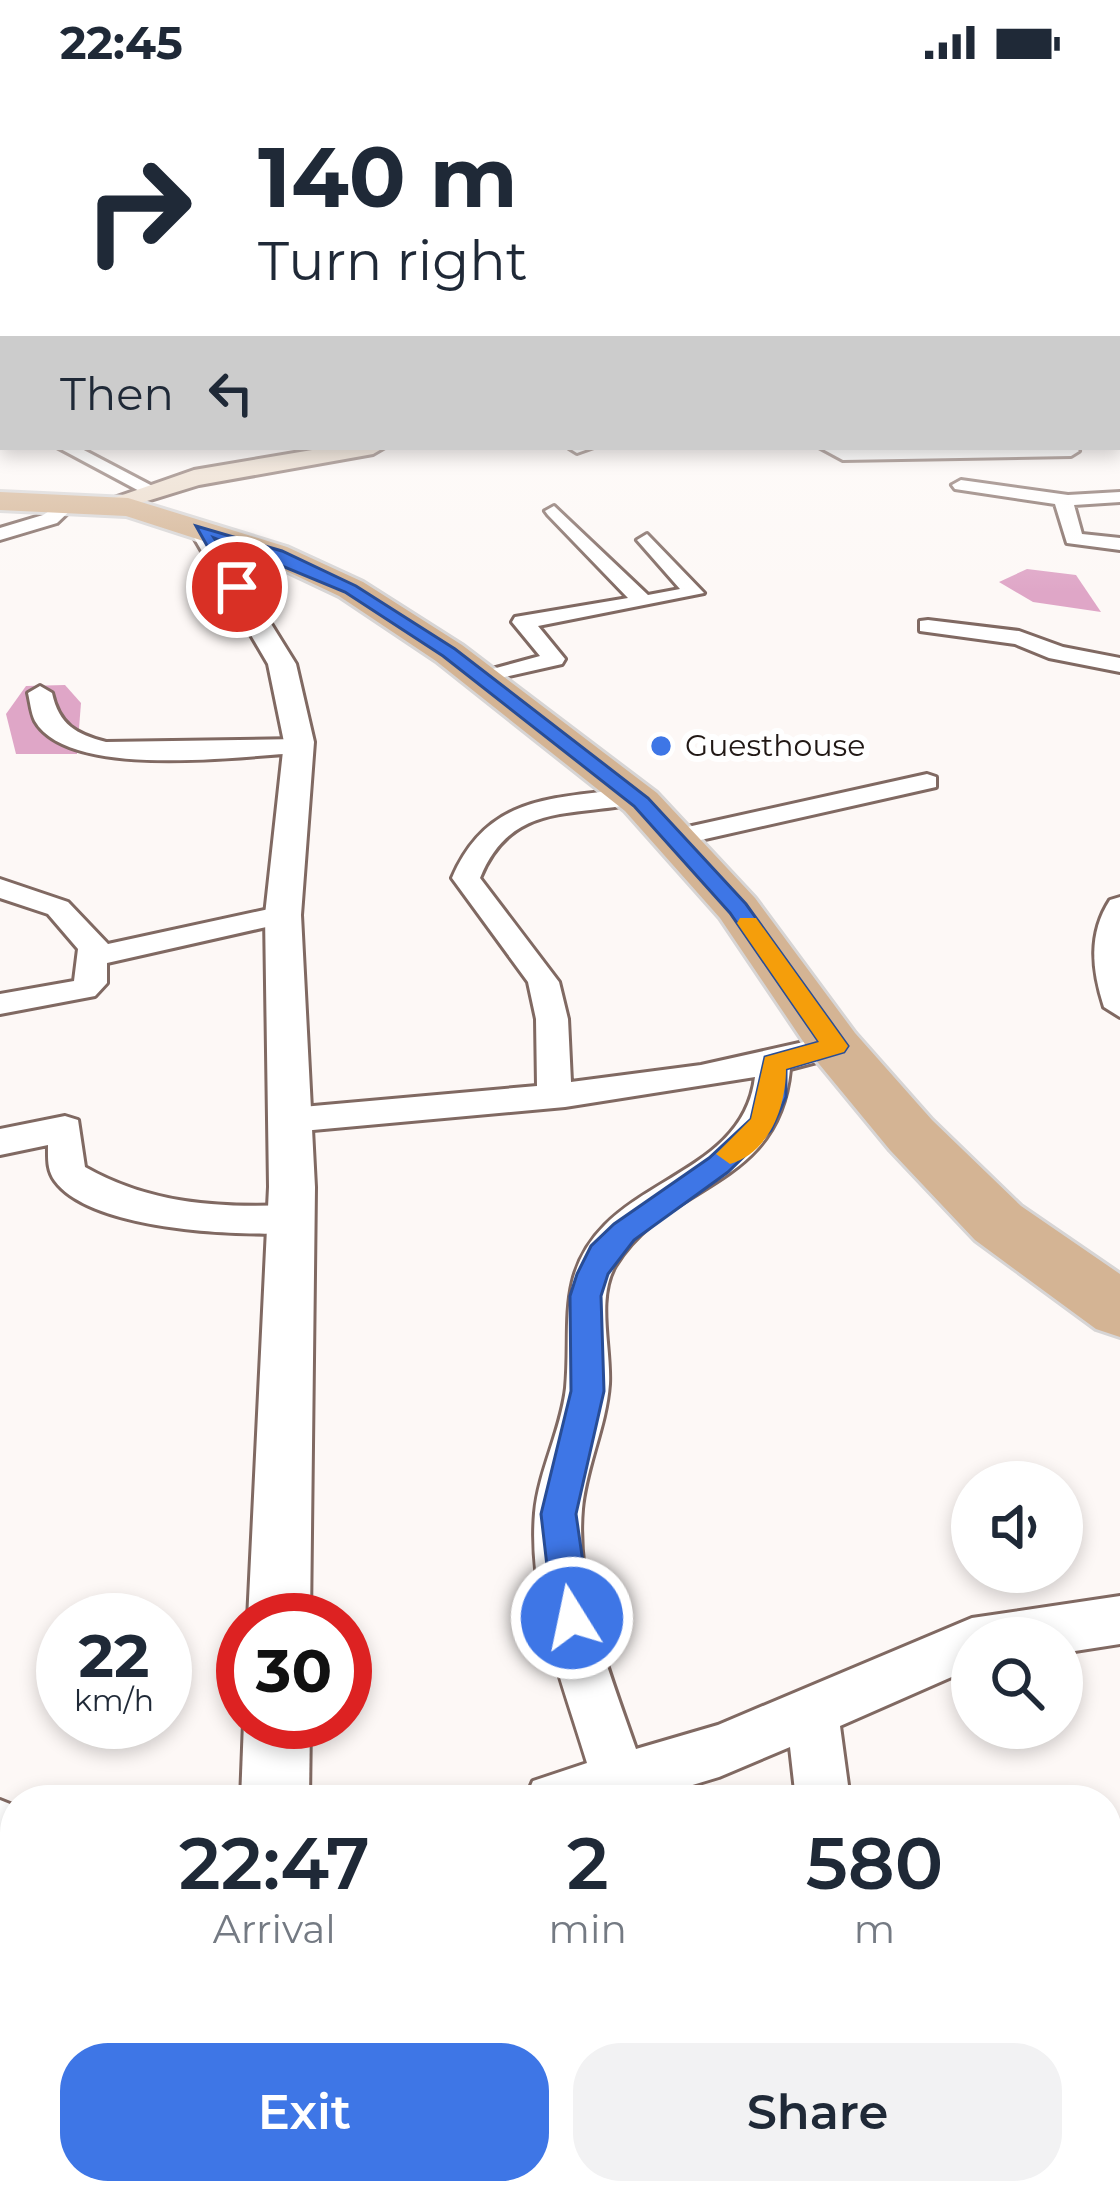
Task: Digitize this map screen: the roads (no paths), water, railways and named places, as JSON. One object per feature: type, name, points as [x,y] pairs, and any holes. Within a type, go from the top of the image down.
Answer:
[{"type":"main road","points":[[0,501],[109,500],[358,450]]},
{"type":"main road","points":[[109,500],[277,554],[351,589],[482,679],[633,796],[738,908],[835,1046],[911,1135],[998,1223],[1117,1298]]},
{"type":"street","points":[[0,534],[109,500],[67,450]]},
{"type":"street","points":[[834,450],[843,454],[1071,451]]},
{"type":"street","points":[[961,485],[1063,499],[1120,497]]},
{"type":"street","points":[[1063,499],[1074,538],[1120,544]]},
{"type":"street","points":[[554,511],[644,602]]},
{"type":"street","points":[[201,529],[282,664],[298,746],[283,915],[291,1219],[280,1593]]},
{"type":"street","points":[[482,679],[553,661],[523,622],[695,590],[647,540]]},
{"type":"street","points":[[928,626],[1018,638],[1057,653],[1120,664]]},
{"type":"street","points":[[40,693],[46,718],[82,744],[164,752],[298,746]]},
{"type":"street","points":[[674,838],[926,782]]},
{"type":"street","points":[[554,1094],[552,1008],[545,985],[523,948],[476,903],[466,878],[478,850],[506,818],[633,796]]},
{"type":"street","points":[[0,887],[58,908],[76,922],[92,951],[91,983],[84,989],[0,1004]]},
{"type":"street","points":[[1120,906],[1109,940],[1108,974],[1120,1007]]},
{"type":"street","points":[[92,951],[100,955],[283,915]]},
{"type":"street","points":[[291,1120],[554,1094],[774,1064],[835,1046]]},
{"type":"street","points":[[620,1780],[563,1579],[558,1514],[588,1391],[586,1296],[602,1255],[613,1244],[718,1165],[762,1124],[773,1097],[774,1064]]},
{"type":"street","points":[[0,1142],[65,1129],[67,1170],[73,1178],[138,1208],[182,1220],[291,1219]]},
{"type":"street","points":[[1083,1625],[1120,1620]]},
{"type":"street","points":[[603,1785],[719,1751],[951,1652]]},
{"type":"street","points":[[812,1712],[821,1785]]},
{"type":"street","points":[[275,1785],[276,1749]]},
{"type":"place","name":"Guesthouse","points":[[661,746]]}]
